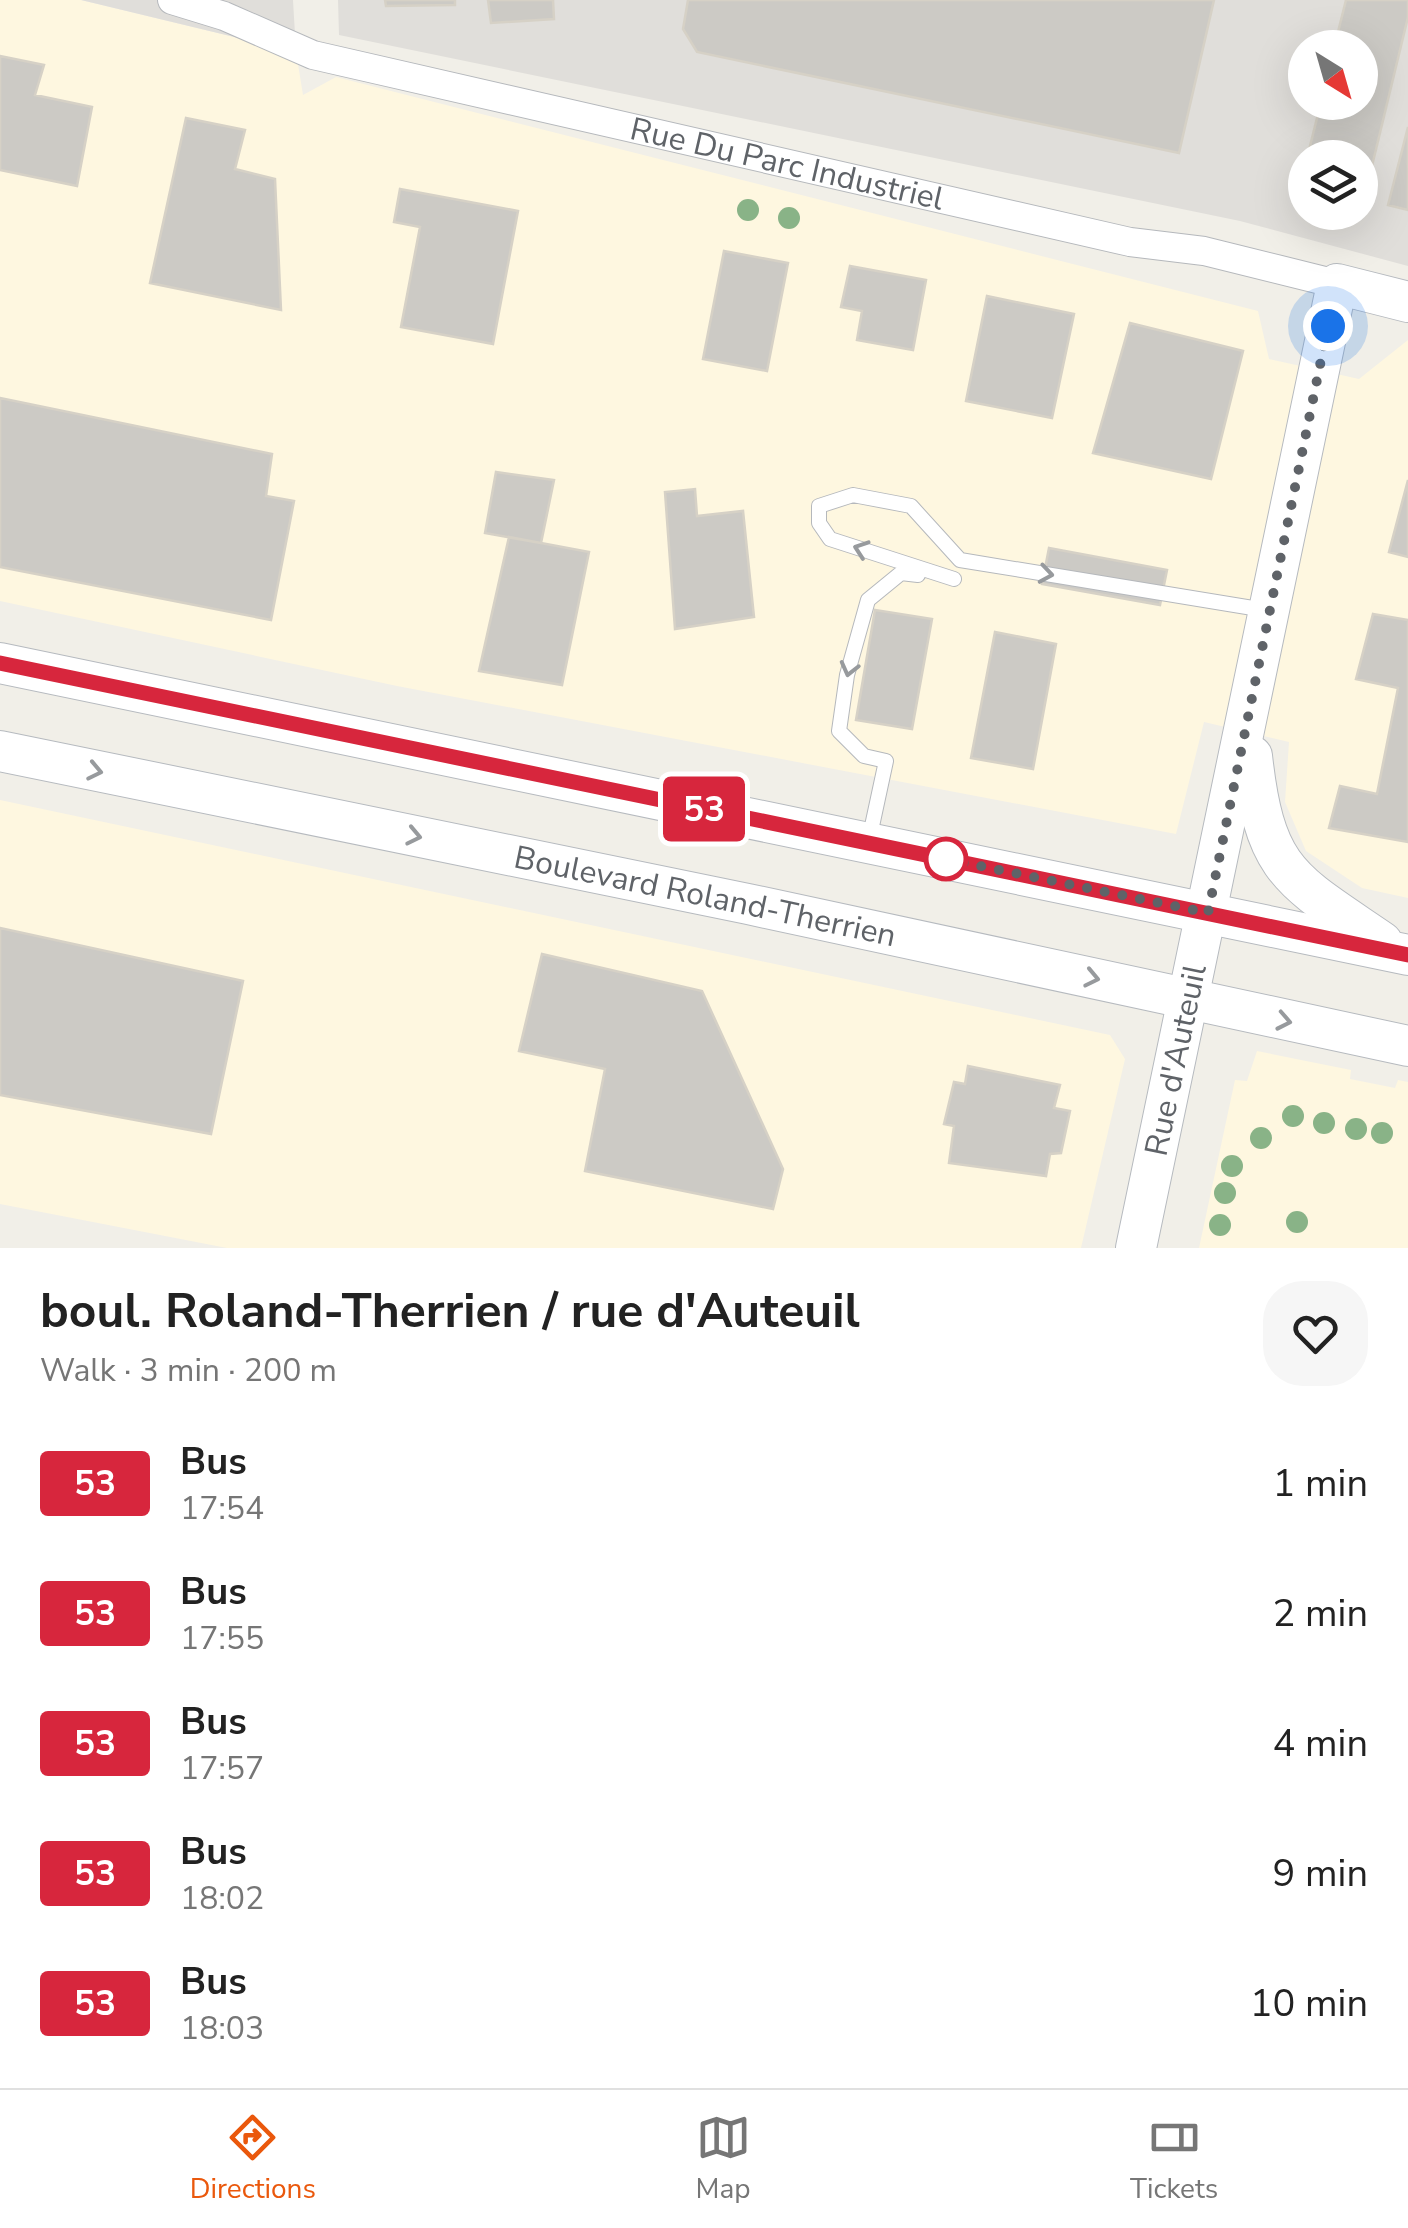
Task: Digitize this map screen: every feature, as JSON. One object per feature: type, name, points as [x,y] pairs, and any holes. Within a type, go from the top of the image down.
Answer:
[{"type":"main road","name":"Rue Du Parc Industriel","points":[[1338,284],[1408,302]]},
{"type":"main road","name":"Rue d'Auteuil","points":[[1136,1248],[1338,284]]},
{"type":"main road","points":[[0,663],[1403,954]]},
{"type":"main road","points":[[1248,718],[1259,810],[1273,849],[1301,886],[1403,954]]},
{"type":"main road","name":"Boulevard Roland-Therrien","points":[[0,750],[748,904],[1408,1046]]},
{"type":"street","name":"Rue Du Parc Industriel","points":[[172,0],[224,16],[312,55],[1130,242],[1204,252],[1338,284]]},
{"type":"lane","points":[[869,843],[886,761],[864,756],[839,731],[847,675],[868,600],[901,573],[954,579],[830,539],[819,523],[819,506],[852,494],[911,506],[960,560],[1270,611]]},
{"type":"shaded area","points":[[0,0],[81,0],[296,52],[303,95],[336,77],[1258,311],[1269,359],[1359,379],[1408,340],[1408,898],[1362,888],[1306,851],[1285,802],[1289,742],[1204,722],[1176,834],[397,686],[0,601]]},
{"type":"shaded area","points":[[81,0],[293,0],[296,52]]},
{"type":"shaded area","points":[[338,0],[1408,0],[1408,266],[1240,221],[339,35]]},
{"type":"shaded area","points":[[0,800],[1110,1035],[1125,1059],[1081,1248],[227,1248],[0,1204]]},
{"type":"shaded area","points":[[1257,1051],[1351,1070],[1350,1079],[1395,1088],[1398,1080],[1408,1082],[1408,1248],[1199,1248],[1235,1080],[1247,1081]]},
{"type":"building","points":[[385,0],[455,0],[455,5],[386,6]]},
{"type":"building","points":[[488,0],[553,0],[554,19],[491,23]]},
{"type":"building","points":[[688,0],[1214,0],[1179,153],[697,52],[683,29]]},
{"type":"building","points":[[1346,0],[1408,0],[1408,17],[1378,141],[1312,140],[1316,120],[1378,120],[1378,30],[1338,30]]},
{"type":"building","points":[[0,56],[44,65],[35,95],[92,107],[77,186],[0,170]]},
{"type":"building","points":[[186,118],[245,130],[235,169],[275,179],[281,310],[150,283]]},
{"type":"building","points":[[1408,127],[1408,210],[1388,205]]},
{"type":"building","points":[[400,189],[518,211],[493,344],[401,327],[420,227],[394,222]]},
{"type":"building","points":[[724,251],[788,263],[767,371],[703,359]]},
{"type":"building","points":[[850,266],[926,280],[913,350],[857,340],[862,311],[841,307]]},
{"type":"building","points":[[987,296],[1074,314],[1052,418],[966,401]]},
{"type":"building","points":[[1130,323],[1243,351],[1211,479],[1093,453]]},
{"type":"building","points":[[0,398],[272,454],[266,496],[294,501],[271,620],[0,567]]},
{"type":"building","points":[[496,472],[554,480],[541,543],[485,533]]},
{"type":"building","points":[[1408,480],[1408,557],[1389,552]]},
{"type":"building","points":[[695,489],[697,516],[743,511],[754,617],[675,629],[665,492]]},
{"type":"building","points":[[509,537],[589,552],[562,685],[479,671]]},
{"type":"building","points":[[1049,548],[1167,570],[1160,605],[1042,584]]},
{"type":"building","points":[[875,610],[932,619],[912,729],[856,720]]},
{"type":"building","points":[[1373,614],[1408,620],[1408,842],[1329,828],[1340,786],[1377,794],[1398,688],[1356,679]]},
{"type":"building","points":[[995,632],[1056,644],[1033,769],[971,758]]},
{"type":"building","points":[[0,928],[243,981],[211,1134],[0,1095]]},
{"type":"building","points":[[542,954],[702,991],[783,1169],[773,1209],[585,1171],[605,1069],[519,1051]]},
{"type":"building","points":[[968,1066],[1060,1085],[1054,1108],[1070,1111],[1061,1153],[1050,1154],[1046,1176],[949,1163],[954,1126],[944,1124],[954,1082],[965,1084]]},
{"type":"bus line","name":"53","points":[[0,663],[1408,955]]},
{"type":"route","points":[[946,859],[1208,913],[1328,326]]}]
